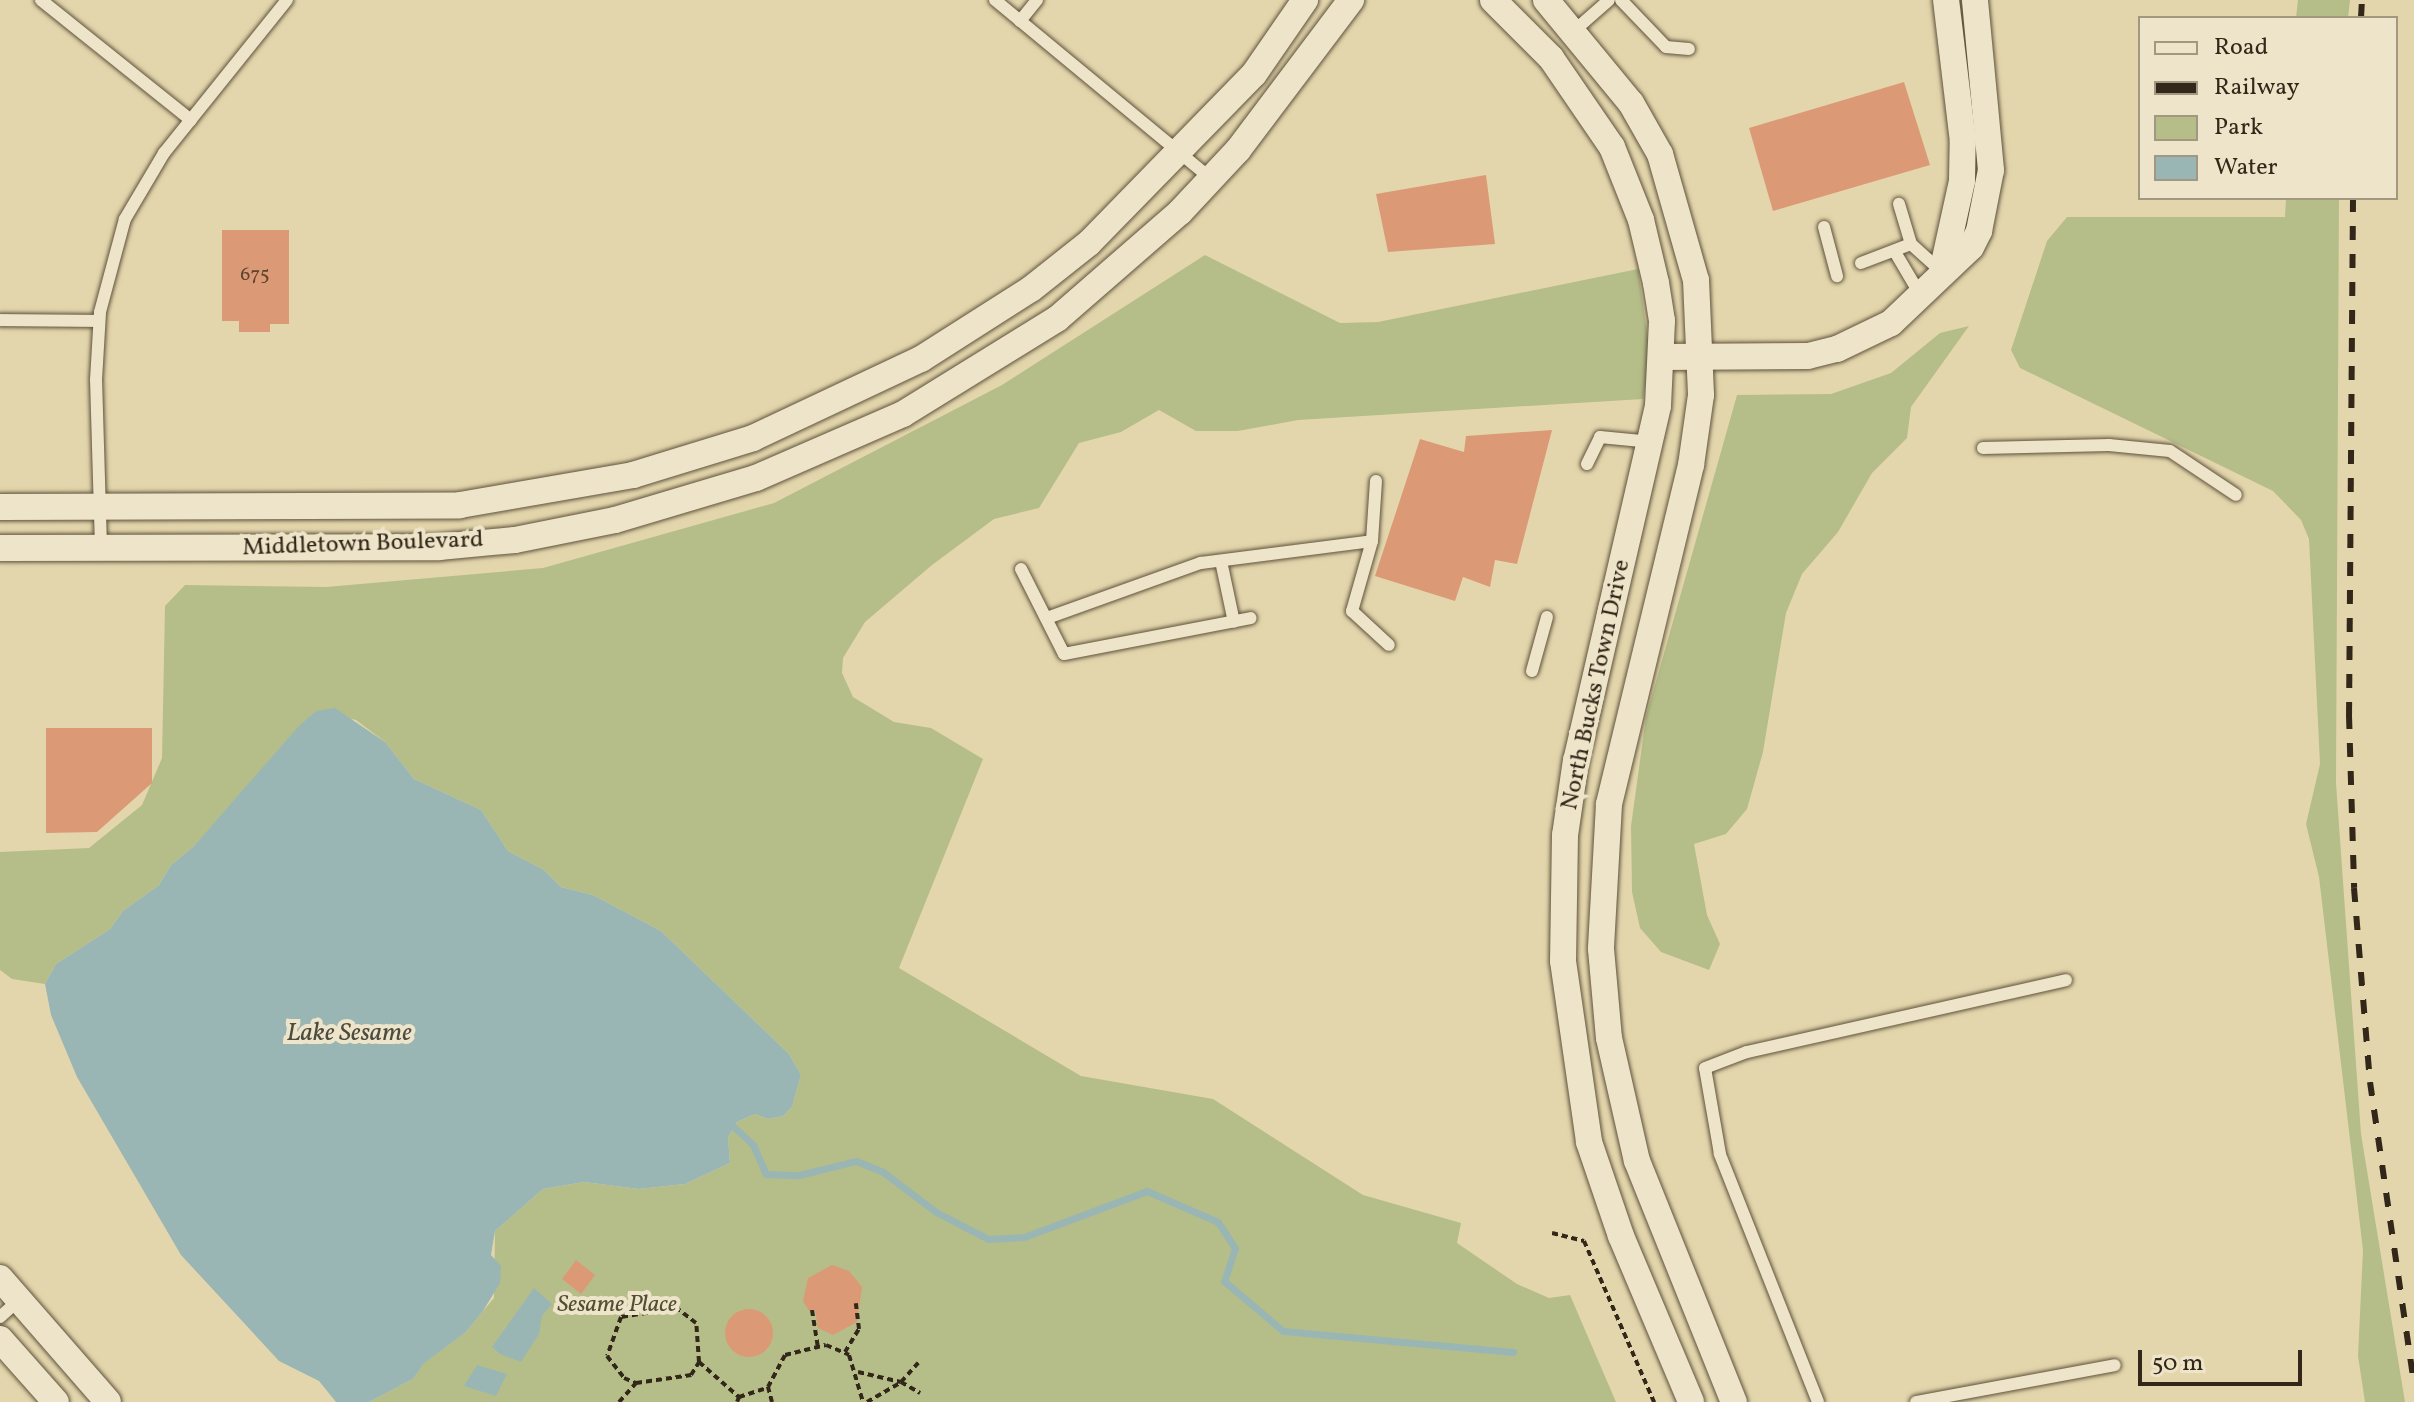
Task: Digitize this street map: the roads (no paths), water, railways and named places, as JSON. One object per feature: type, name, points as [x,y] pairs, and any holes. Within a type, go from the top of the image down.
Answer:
[{"type":"street","name":"Middletown Boulevard","points":[[0,507],[460,505],[677,464],[838,402],[961,335],[1089,243],[1182,153],[1254,74],[1305,0]]},
{"type":"street","name":"Middletown Boulevard","points":[[0,548],[395,549],[515,540],[615,520],[743,483],[903,414],[1016,348],[1104,281],[1211,179],[1276,105],[1351,0]]},
{"type":"street","name":"North Bucks Town Drive","points":[[1493,0],[1551,58],[1612,147],[1647,245],[1662,321],[1662,357],[1652,442],[1576,760],[1564,849],[1563,961],[1589,1142],[1626,1249],[1691,1402]]},
{"type":"street","name":"North Bucks Town Drive","points":[[1546,0],[1575,30],[1631,103],[1660,154],[1696,280],[1702,357],[1691,465],[1609,804],[1601,949],[1609,1038],[1637,1161],[1734,1402]]},
{"type":"street","points":[[1942,272],[1962,181],[1963,142],[1946,0]]},
{"type":"street","points":[[1662,357],[1808,356],[1837,349],[1891,323],[1971,247],[1989,193],[1991,132],[1975,0]]},
{"type":"street","points":[[0,1278],[10,1308],[108,1402]]},
{"type":"street","points":[[0,1339],[56,1402]]},
{"type":"lane","points":[[41,0],[191,120]]},
{"type":"lane","points":[[101,547],[98,507],[99,321],[104,283],[125,219],[191,120],[287,0]]},
{"type":"lane","points":[[995,0],[1211,179]]},
{"type":"lane","points":[[1020,21],[1037,0]]},
{"type":"lane","points":[[1575,30],[1609,0]]},
{"type":"lane","points":[[1621,0],[1666,47],[1689,49]]},
{"type":"lane","points":[[1899,204],[1911,244],[1942,272]]},
{"type":"lane","points":[[1824,227],[1837,276]]},
{"type":"lane","points":[[1861,263],[1911,244]]},
{"type":"lane","points":[[1895,252],[1921,296]]},
{"type":"lane","points":[[0,320],[99,321]]},
{"type":"lane","points":[[1587,464],[1600,437],[1652,442]]},
{"type":"lane","points":[[1983,448],[2109,445],[2170,451],[2236,495]]},
{"type":"lane","points":[[1376,481],[1372,541],[1352,611],[1389,645]]},
{"type":"lane","points":[[1047,618],[1201,563],[1372,541]]},
{"type":"lane","points":[[1221,561],[1234,622]]},
{"type":"lane","points":[[1021,569],[1064,654],[1251,618]]},
{"type":"lane","points":[[1532,671],[1547,617]]},
{"type":"lane","points":[[1818,1402],[1724,1165],[1705,1068],[1747,1052],[2066,980]]},
{"type":"lane","points":[[1916,1402],[2115,1365]]},
{"type":"water","name":"Lake Sesame","points":[[335,708],[385,742],[414,779],[481,810],[508,851],[544,870],[561,887],[593,895],[661,931],[789,1054],[801,1075],[792,1107],[783,1116],[768,1119],[755,1114],[737,1122],[728,1137],[730,1163],[685,1184],[639,1189],[584,1182],[543,1189],[495,1231],[491,1255],[501,1266],[500,1283],[466,1332],[423,1364],[413,1379],[369,1402],[336,1402],[319,1381],[279,1361],[181,1255],[77,1077],[51,1015],[45,984],[56,964],[110,929],[123,911],[159,885],[171,865],[194,846],[298,727],[316,711]]},
{"type":"water","points":[[534,1288],[552,1304],[542,1316],[539,1334],[521,1362],[500,1354],[492,1347]]},
{"type":"water","points":[[477,1365],[507,1374],[496,1396],[464,1386]]},
{"type":"waterway","points":[[734,1127],[753,1145],[766,1174],[799,1175],[856,1161],[883,1172],[936,1212],[988,1239],[1024,1237],[1147,1191],[1218,1222],[1235,1248],[1224,1281],[1283,1331],[1513,1352]]},
{"type":"railway","points":[[2361,16],[2362,0]]},
{"type":"railway","points":[[2353,200],[2349,715],[2354,888],[2370,1082],[2414,1385]]},
{"type":"park label","name":"Sesame Place","points":[[617,1306]]}]
